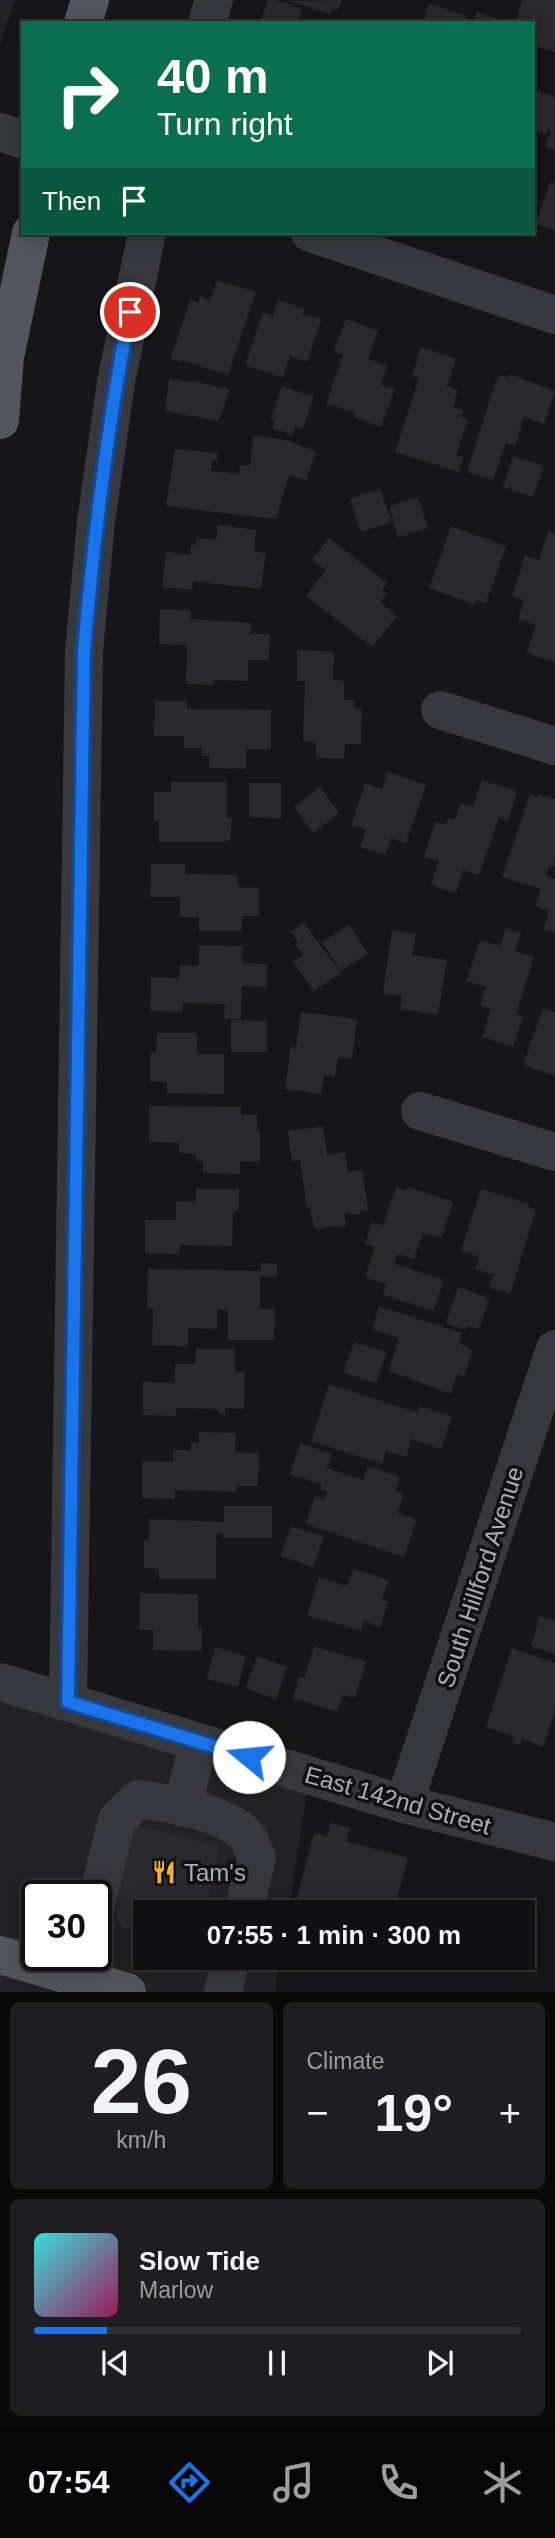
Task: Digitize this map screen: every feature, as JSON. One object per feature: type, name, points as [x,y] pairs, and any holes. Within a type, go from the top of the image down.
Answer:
[{"type":"main road","points":[[84,21],[90,0]]},
{"type":"main road","points":[[0,420],[5,357],[31,235]]},
{"type":"main road","points":[[0,1955],[21,1958]]},
{"type":"main road","points":[[91,1971],[127,1992]]},
{"type":"street","points":[[208,21],[214,0]]},
{"type":"street","points":[[0,132],[21,139]]},
{"type":"street","points":[[68,1702],[84,650],[96,522],[114,394],[147,235]]},
{"type":"street","points":[[316,235],[555,315]]},
{"type":"street","points":[[440,710],[555,746]]},
{"type":"street","points":[[420,1111],[555,1152]]},
{"type":"street","name":"South Hillford Avenue","points":[[404,1804],[555,1349]]},
{"type":"street","name":"East 142nd Street","points":[[0,1682],[404,1804],[555,1842]]},
{"type":"street","points":[[183,1808],[198,1742]]},
{"type":"street","points":[[102,1880],[117,1820],[138,1799],[211,1815],[245,1834],[257,1858],[246,1900]]},
{"type":"street","points":[[223,1992],[228,1970]]},
{"type":"shaded area","points":[[0,0],[15,0],[0,44]]},
{"type":"shaded area","points":[[0,1692],[307,1793],[290,1900],[133,1900],[133,1970],[278,1970],[275,1992],[0,1992]]},
{"type":"building","points":[[268,0],[302,9],[299,21],[261,21]]},
{"type":"building","points":[[342,0],[338,10],[332,8],[330,14],[288,1]]},
{"type":"building","points":[[522,0],[555,0],[555,52],[535,46],[535,21],[516,21]]},
{"type":"building","points":[[429,4],[467,16],[466,21],[424,21]]},
{"type":"building","points":[[477,12],[506,21],[474,21]]},
{"type":"building","points":[[535,90],[555,97],[555,150],[545,147],[551,130],[548,129],[546,134],[535,130]]},
{"type":"building","points":[[550,182],[555,184],[555,230],[536,224]]},
{"type":"building","points":[[217,280],[256,292],[228,375],[170,359],[190,300],[198,303],[200,296],[210,300]]},
{"type":"building","points":[[278,300],[305,309],[303,314],[321,320],[307,362],[290,356],[283,378],[245,365],[263,312],[273,316]]},
{"type":"building","points":[[346,319],[378,331],[368,359],[387,366],[380,385],[395,389],[381,427],[354,417],[355,413],[326,403],[343,355],[334,352]]},
{"type":"building","points":[[421,347],[456,359],[447,386],[458,390],[453,407],[463,410],[461,417],[468,419],[456,455],[463,457],[459,472],[395,452],[419,378],[412,376]]},
{"type":"building","points":[[509,374],[555,391],[544,424],[524,417],[515,446],[506,443],[493,480],[467,472],[495,383],[500,375],[508,378]]},
{"type":"building","points":[[169,379],[230,390],[218,421],[165,411]]},
{"type":"building","points":[[282,386],[314,397],[303,429],[295,426],[292,435],[272,428],[275,420],[271,418]]},
{"type":"building","points":[[253,436],[286,440],[316,451],[306,481],[289,475],[276,519],[166,506],[175,449],[218,453],[217,460],[212,460],[211,471],[239,474],[240,465],[250,466]]},
{"type":"building","points":[[513,456],[544,466],[533,497],[503,487]]},
{"type":"building","points":[[380,489],[392,522],[361,532],[350,499]]},
{"type":"building","points":[[418,497],[428,528],[398,537],[389,506]]},
{"type":"building","points":[[218,525],[256,530],[254,551],[266,553],[261,589],[193,581],[192,590],[162,587],[166,552],[190,555],[191,545],[196,545],[196,538],[216,540]]},
{"type":"building","points":[[451,526],[506,546],[486,603],[476,600],[474,604],[429,588]]},
{"type":"building","points":[[548,531],[555,534],[555,662],[527,653],[536,625],[518,619],[524,600],[512,596],[525,556],[539,560]]},
{"type":"building","points":[[329,538],[387,583],[382,590],[387,593],[380,602],[397,616],[372,647],[306,596],[326,570],[312,560]]},
{"type":"building","points":[[160,609],[191,610],[190,619],[251,623],[250,634],[270,634],[269,660],[248,660],[248,681],[214,680],[214,685],[186,684],[187,645],[159,644]]},
{"type":"building","points":[[297,650],[334,652],[333,680],[344,681],[344,700],[354,700],[354,708],[362,709],[361,744],[345,744],[344,759],[316,758],[316,742],[303,741],[305,681],[297,681]]},
{"type":"building","points":[[155,701],[187,701],[187,709],[271,710],[271,749],[246,749],[246,769],[209,768],[210,756],[202,756],[202,748],[184,748],[184,736],[154,736]]},
{"type":"building","points":[[388,772],[426,785],[406,843],[391,838],[385,855],[360,847],[366,830],[351,825],[365,783],[382,789]]},
{"type":"building","points":[[482,780],[517,791],[508,820],[499,817],[479,875],[463,870],[456,893],[431,885],[439,861],[424,857],[435,822],[446,824],[448,818],[455,820],[461,803],[473,807]]},
{"type":"building","points":[[171,782],[227,782],[227,818],[232,818],[230,840],[159,842],[159,821],[154,821],[154,792],[171,792]]},
{"type":"building","points":[[249,783],[281,783],[281,818],[249,817]]},
{"type":"building","points":[[320,787],[339,813],[313,833],[294,807]]},
{"type":"building","points":[[530,794],[555,799],[555,862],[553,867],[549,866],[546,876],[555,879],[555,933],[543,929],[549,911],[535,906],[541,889],[502,877]]},
{"type":"building","points":[[151,864],[185,864],[185,874],[238,875],[238,887],[259,888],[259,916],[242,916],[242,931],[199,931],[199,917],[180,917],[180,897],[150,897]]},
{"type":"building","points":[[304,923],[341,973],[314,991],[293,962],[303,955],[291,932]]},
{"type":"building","points":[[349,925],[368,954],[340,971],[322,942]]},
{"type":"building","points":[[506,928],[521,933],[515,951],[534,957],[516,1014],[523,1016],[513,1047],[482,1037],[491,1009],[480,1005],[486,987],[466,981],[480,940],[500,946]]},
{"type":"building","points":[[392,930],[416,934],[412,955],[447,960],[438,1015],[400,1009],[402,996],[383,993]]},
{"type":"building","points":[[199,945],[243,946],[242,963],[267,964],[267,987],[242,986],[241,1019],[224,1019],[225,1004],[183,1003],[182,1012],[150,1011],[151,977],[179,978],[180,965],[199,966]]},
{"type":"building","points":[[543,1008],[555,1012],[555,1076],[523,1065]]},
{"type":"building","points":[[301,1012],[357,1019],[352,1058],[338,1057],[335,1076],[324,1075],[321,1094],[285,1089],[291,1046],[296,1047]]},
{"type":"building","points":[[231,1020],[267,1021],[267,1052],[231,1052]]},
{"type":"building","points":[[157,1033],[197,1033],[197,1054],[224,1054],[224,1094],[167,1093],[167,1082],[150,1081],[150,1053],[156,1053]]},
{"type":"building","points":[[149,1106],[241,1107],[241,1115],[257,1115],[260,1162],[240,1161],[240,1174],[203,1173],[203,1161],[196,1161],[196,1154],[179,1153],[179,1143],[149,1142]]},
{"type":"building","points":[[323,1126],[327,1155],[345,1152],[348,1172],[362,1170],[368,1210],[360,1211],[361,1214],[344,1213],[346,1225],[314,1229],[310,1207],[307,1208],[300,1160],[292,1161],[288,1131]]},
{"type":"building","points":[[396,1187],[407,1191],[408,1187],[453,1202],[441,1238],[423,1232],[414,1259],[397,1254],[394,1263],[444,1280],[433,1311],[383,1295],[386,1284],[365,1277],[375,1247],[365,1244],[372,1222],[383,1226]]},
{"type":"building","points":[[196,1189],[239,1189],[239,1211],[233,1211],[232,1246],[180,1245],[179,1254],[145,1253],[145,1220],[176,1220],[176,1201],[196,1202]]},
{"type":"building","points":[[481,1189],[529,1204],[528,1207],[536,1210],[510,1294],[489,1287],[494,1275],[475,1269],[479,1256],[461,1251]]},
{"type":"building","points":[[261,1263],[277,1264],[277,1277],[260,1276],[260,1309],[275,1309],[274,1340],[228,1340],[228,1310],[217,1310],[217,1329],[188,1328],[188,1346],[152,1345],[153,1308],[147,1308],[148,1269],[261,1271]]},
{"type":"building","points":[[458,1287],[489,1298],[479,1329],[467,1326],[466,1330],[446,1323]]},
{"type":"building","points":[[379,1306],[462,1333],[459,1343],[473,1350],[464,1376],[457,1374],[451,1394],[389,1371],[399,1338],[372,1329]]},
{"type":"building","points":[[354,1342],[387,1352],[376,1383],[343,1373]]},
{"type":"building","points":[[196,1349],[235,1349],[235,1372],[245,1372],[244,1409],[225,1408],[225,1414],[219,1414],[219,1409],[176,1408],[176,1416],[143,1415],[143,1382],[175,1383],[175,1364],[195,1364]]},
{"type":"building","points":[[329,1384],[418,1413],[420,1406],[452,1417],[441,1449],[411,1439],[406,1457],[386,1451],[382,1464],[311,1441]]},
{"type":"building","points":[[199,1432],[236,1433],[235,1452],[259,1453],[258,1486],[236,1486],[236,1492],[175,1490],[175,1499],[142,1498],[142,1461],[173,1462],[173,1450],[191,1450],[191,1443],[199,1443]]},
{"type":"building","points":[[300,1443],[332,1454],[327,1468],[363,1480],[368,1466],[400,1477],[395,1491],[404,1494],[398,1513],[417,1520],[404,1557],[306,1524],[315,1496],[324,1499],[327,1491],[320,1489],[322,1485],[290,1474]]},
{"type":"building","points":[[224,1506],[272,1506],[272,1538],[223,1538],[223,1534],[216,1533],[216,1579],[159,1579],[159,1569],[144,1568],[144,1540],[149,1540],[149,1519],[224,1522]]},
{"type":"building","points":[[291,1526],[324,1537],[313,1567],[281,1556]]},
{"type":"building","points":[[353,1569],[389,1580],[382,1600],[388,1601],[380,1627],[364,1621],[361,1631],[307,1615],[319,1577],[347,1586]]},
{"type":"building","points":[[140,1593],[198,1594],[198,1628],[202,1627],[202,1651],[153,1650],[153,1630],[139,1630]]},
{"type":"building","points":[[540,1616],[555,1621],[555,1654],[531,1646]]},
{"type":"building","points":[[314,1646],[366,1662],[355,1698],[343,1695],[337,1712],[293,1698],[299,1677],[304,1678]]},
{"type":"building","points":[[215,1647],[246,1656],[238,1687],[207,1679]]},
{"type":"building","points":[[512,1648],[555,1663],[555,1711],[543,1747],[522,1739],[520,1745],[512,1742],[513,1736],[486,1727]]},
{"type":"building","points":[[257,1656],[287,1667],[276,1699],[246,1688]]},
{"type":"building","points":[[331,1823],[350,1828],[346,1841],[408,1858],[397,1900],[296,1900],[314,1833],[327,1836]]},
{"type":"building","points":[[131,1824],[221,1846],[207,1900],[133,1900],[133,1931],[124,1928],[117,1921],[117,1901],[112,1899]]},
{"type":"place","name":"Tam's","points":[[164,1872]]},
{"type":"route","points":[[130,312],[116,382],[96,522],[84,650],[68,1702],[249,1757]]}]
